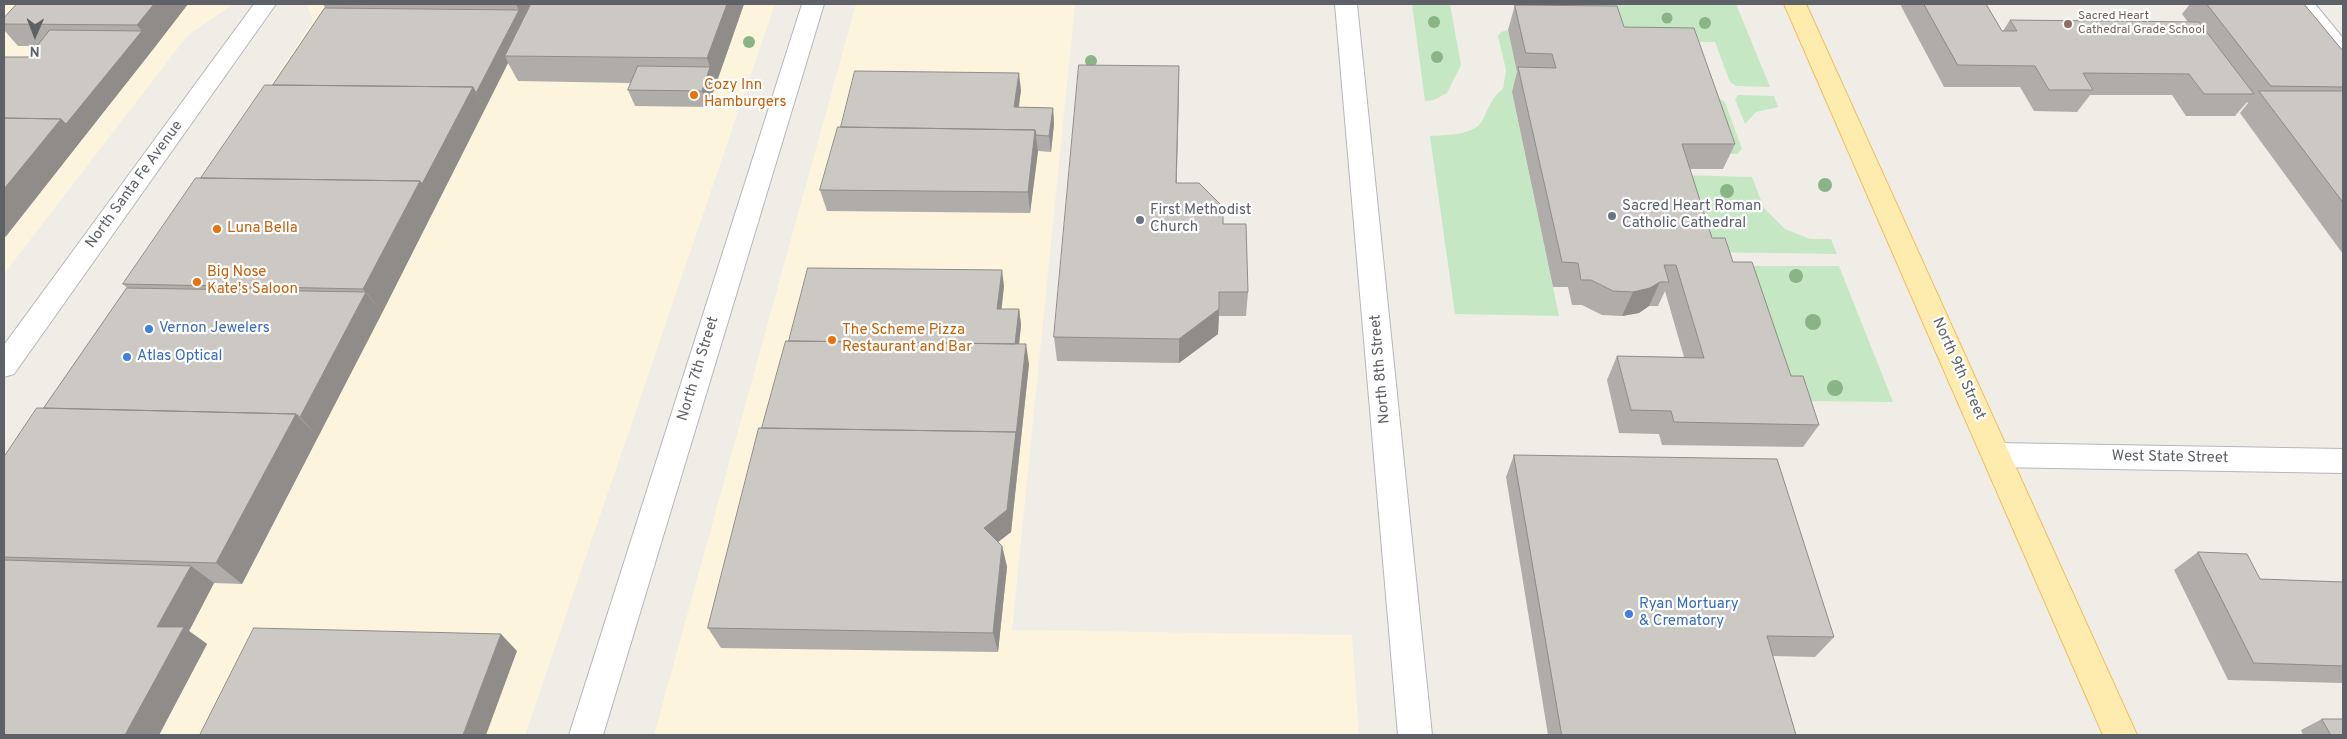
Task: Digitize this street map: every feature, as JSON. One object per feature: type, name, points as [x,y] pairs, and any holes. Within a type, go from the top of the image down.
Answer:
[{"type":"main road","name":"North 9th Street","points":[[1795,4],[2120,735]]},
{"type":"street","name":"North Santa Fe Avenue","points":[[4,366],[265,4]]},
{"type":"street","name":"North 7th Street","points":[[586,735],[813,4]]},
{"type":"street","name":"North 8th Street","points":[[1346,4],[1415,735]]},
{"type":"street","points":[[2304,4],[2343,52]]},
{"type":"street","name":"West State Street","points":[[1996,455],[2343,461]]},
{"type":"shaded area","points":[[4,4],[233,4],[187,36],[4,274]]},
{"type":"shaded area","points":[[307,4],[775,4],[525,735],[4,735],[4,480],[313,21]]},
{"type":"shaded area","points":[[856,4],[1075,4],[1012,630],[1352,635],[1359,735],[654,735]]},
{"type":"green space","points":[[1412,4],[1450,4],[1461,65],[1447,93],[1434,100],[1425,101]]},
{"type":"green space","points":[[1598,4],[1736,4],[1770,87],[1736,86],[1730,82],[1715,42],[1640,41],[1605,25]]},
{"type":"green space","points":[[1508,30],[1519,79],[1512,93],[1559,316],[1455,314],[1430,136],[1466,132],[1478,126],[1482,121],[1492,100],[1503,89],[1506,70],[1498,36],[1501,32]]},
{"type":"green space","points":[[1738,95],[1774,96],[1778,107],[1756,112],[1745,124],[1735,99]]},
{"type":"green space","points":[[1717,97],[1725,102],[1742,149],[1737,154],[1717,153]]},
{"type":"green space","points":[[1684,175],[1752,177],[1764,208],[1785,229],[1810,239],[1831,239],[1837,254],[1708,252]]},
{"type":"green space","points":[[1743,266],[1839,266],[1893,402],[1795,401]]},
{"type":"building","points":[[17,4],[154,4],[137,25],[4,24],[4,18]]},
{"type":"building","points":[[531,4],[727,4],[707,58],[505,56]]},
{"type":"building","points":[[1924,4],[1986,4],[2002,31],[2017,31],[2010,20],[2199,22],[2254,94],[2204,94],[2189,74],[2083,73],[2093,90],[2049,90],[2035,66],[1958,65]]},
{"type":"building","points":[[2207,4],[2304,4],[2343,51],[2343,87],[2271,86]]},
{"type":"building","name":"Sacred Heart Roman Catholic Cathedral","points":[[1515,5],[1617,6],[1624,27],[1694,28],[1735,144],[1682,144],[1712,238],[1725,238],[1733,262],[1752,262],[1791,376],[1803,376],[1819,425],[1674,422],[1671,411],[1631,410],[1617,356],[1704,358],[1676,265],[1664,265],[1669,282],[1660,282],[1650,288],[1633,292],[1613,291],[1591,280],[1581,280],[1578,263],[1562,262],[1518,67],[1556,68],[1552,54],[1526,53]]},
{"type":"building","points":[[325,8],[519,10],[476,93],[473,87],[273,85]]},
{"type":"building","points":[[50,30],[142,31],[66,124],[61,119],[4,118],[4,57],[28,57]]},
{"type":"building","name":"First Methodist Church","points":[[1079,65],[1179,66],[1176,183],[1199,183],[1223,207],[1223,224],[1246,224],[1248,292],[1219,292],[1219,309],[1179,339],[1054,337]]},
{"type":"building","points":[[638,66],[710,67],[702,91],[628,90]]},
{"type":"building","points":[[855,71],[1019,73],[1014,107],[1053,108],[1049,136],[1036,135],[1035,130],[841,127]]},
{"type":"building","points":[[265,85],[473,87],[422,184],[420,181],[201,178]]},
{"type":"building","points":[[2259,91],[2343,91],[2343,202]]},
{"type":"building","points":[[4,118],[61,119],[4,189]]},
{"type":"building","points":[[838,127],[1035,130],[1028,192],[820,190]]},
{"type":"building","points":[[196,178],[420,181],[363,289],[123,284]]},
{"type":"building","points":[[808,268],[1002,270],[997,309],[1019,309],[1015,344],[789,341]]},
{"type":"building","points":[[127,288],[366,292],[300,417],[296,414],[44,408]]},
{"type":"building","points":[[786,341],[1026,344],[1016,435],[1016,432],[762,428]]},
{"type":"building","points":[[37,408],[296,414],[216,563],[4,557],[4,457]]},
{"type":"building","points":[[759,428],[1016,432],[1007,510],[984,528],[1002,546],[993,633],[708,628]]},
{"type":"building","points":[[1514,455],[1777,459],[1834,637],[1767,636],[1796,735],[1562,735]]},
{"type":"building","points":[[2198,552],[2247,554],[2260,579],[2343,582],[2343,666],[2254,663]]},
{"type":"building","points":[[4,560],[191,566],[157,627],[184,627],[125,735],[4,735]]},
{"type":"building","points":[[254,628],[501,634],[463,735],[200,735]]},
{"type":"building","points":[[2322,719],[2343,719],[2343,735],[2331,735]]},
{"type":"place","name":"Sacred Heart Cathedral Grade School","points":[[2068,24]]},
{"type":"place","name":"Cozy Inn Hamburgers","points":[[694,95]]},
{"type":"place","name":"Sacred Heart Roman Catholic Cathedral","points":[[1612,216]]},
{"type":"place","name":"First Methodist Church","points":[[1140,220]]},
{"type":"place","name":"Luna Bella","points":[[217,229]]},
{"type":"place","name":"Big Nose Kate's Saloon","points":[[197,282]]},
{"type":"place","name":"Vernon Jewelers","points":[[149,329]]},
{"type":"place","name":"The Scheme Pizza Restaurant and Bar","points":[[832,340]]},
{"type":"place","name":"Atlas Optical","points":[[127,357]]},
{"type":"place","name":"Ryan Mortuary & Crematory","points":[[1629,614]]}]
